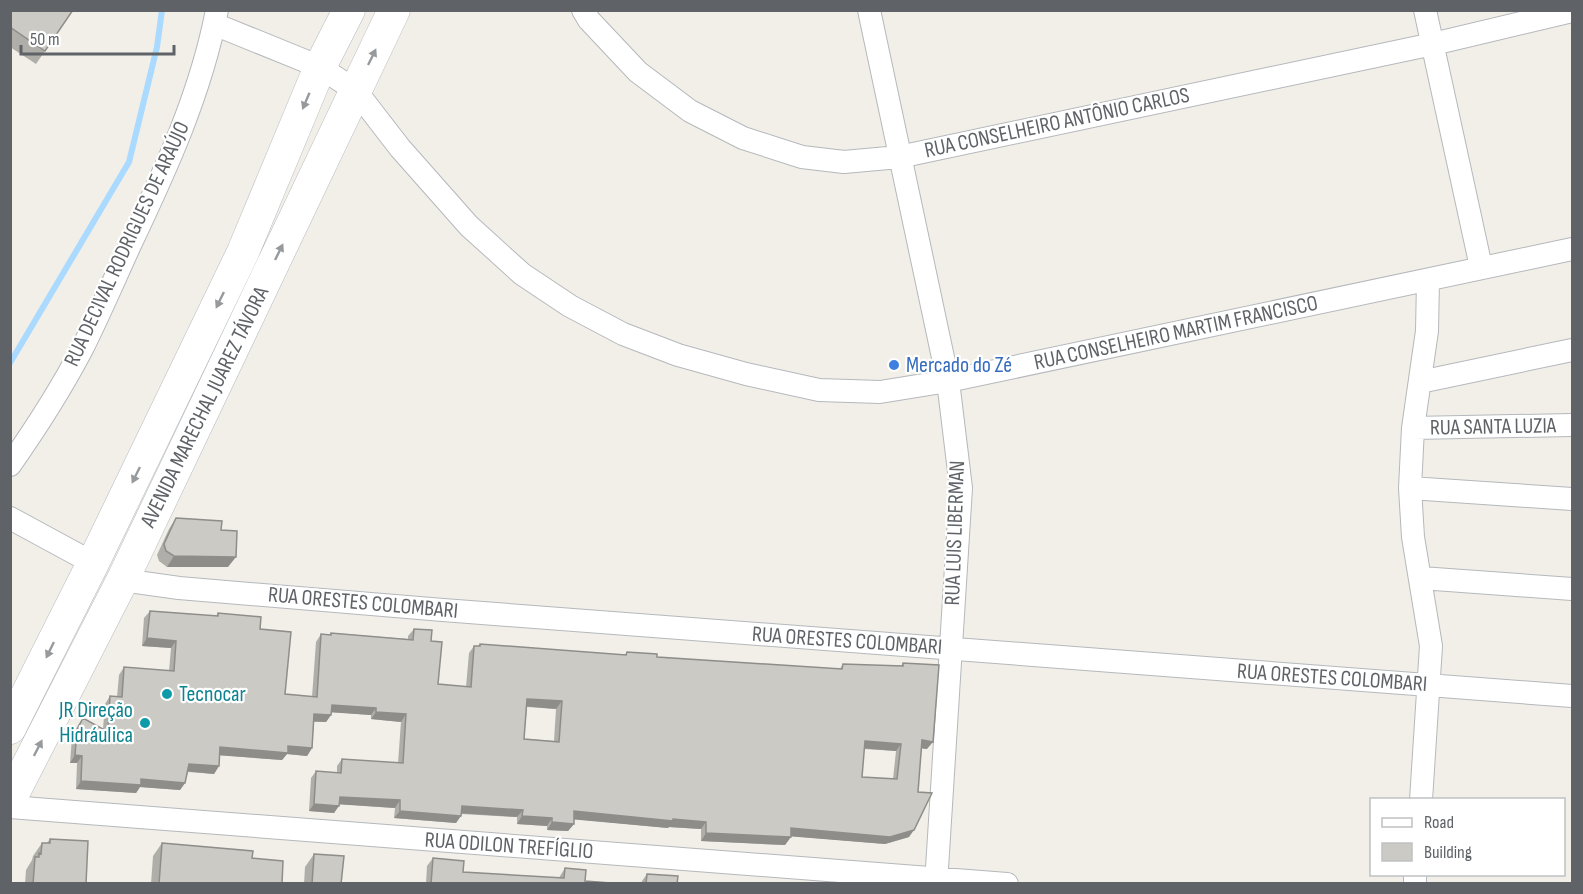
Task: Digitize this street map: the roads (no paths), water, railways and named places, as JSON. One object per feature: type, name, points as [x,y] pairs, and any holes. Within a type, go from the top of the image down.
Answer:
[{"type":"street","name":"AVENIDA MARECHAL JUAREZ TÁVORA","points":[[10,728],[93,563],[243,252],[320,67],[349,10]]},
{"type":"street","name":"AVENIDA MARECHAL JUAREZ TÁVORA","points":[[10,800],[122,580],[394,10]]},
{"type":"street","name":"RUA CONSELHEIRO ANTÔNIO CARLOS","points":[[583,10],[589,20],[638,72],[690,111],[743,138],[802,157],[843,162],[899,157],[1433,44],[1572,11]]},
{"type":"street","name":"RUA LUIS LIBERMAN","points":[[869,10],[948,381],[961,488],[936,881]]},
{"type":"street","points":[[1425,10],[1481,267]]},
{"type":"street","name":"RUA CONSELHEIRO MARTIM FRANCISCO","points":[[215,17],[320,67],[356,91],[400,148],[478,234],[522,274],[570,306],[623,334],[678,355],[746,374],[819,390],[880,392],[948,381],[1572,249]]},
{"type":"street","name":"RUA DECIVAL RODRIGUES DE ARAÚJO","points":[[10,465],[40,422],[82,348],[142,220],[182,130],[199,83],[215,17]]},
{"type":"street","points":[[1421,798],[1431,646],[1413,537],[1410,488],[1413,428],[1427,331],[1428,280]]},
{"type":"street","points":[[1420,382],[1572,350]]},
{"type":"street","name":"RUA SANTA LUZIA","points":[[1413,428],[1572,425]]},
{"type":"street","points":[[1410,488],[1572,499]]},
{"type":"street","points":[[10,518],[93,563]]},
{"type":"street","points":[[1420,578],[1572,589]]},
{"type":"street","name":"RUA ORESTES COLOMBARI","points":[[122,580],[191,589],[951,650],[1572,696]]},
{"type":"street","name":"RUA ODILON TREFÍGLIO","points":[[10,807],[936,881],[1007,884]]},
{"type":"waterway","points":[[10,363],[129,162],[157,47],[162,10]]},
{"type":"place","name":"Mercado do Zé","points":[[894,365]]},
{"type":"place","name":"Tecnocar","points":[[167,694]]},
{"type":"place","name":"JR Direção Hidráulica","points":[[145,723]]}]
